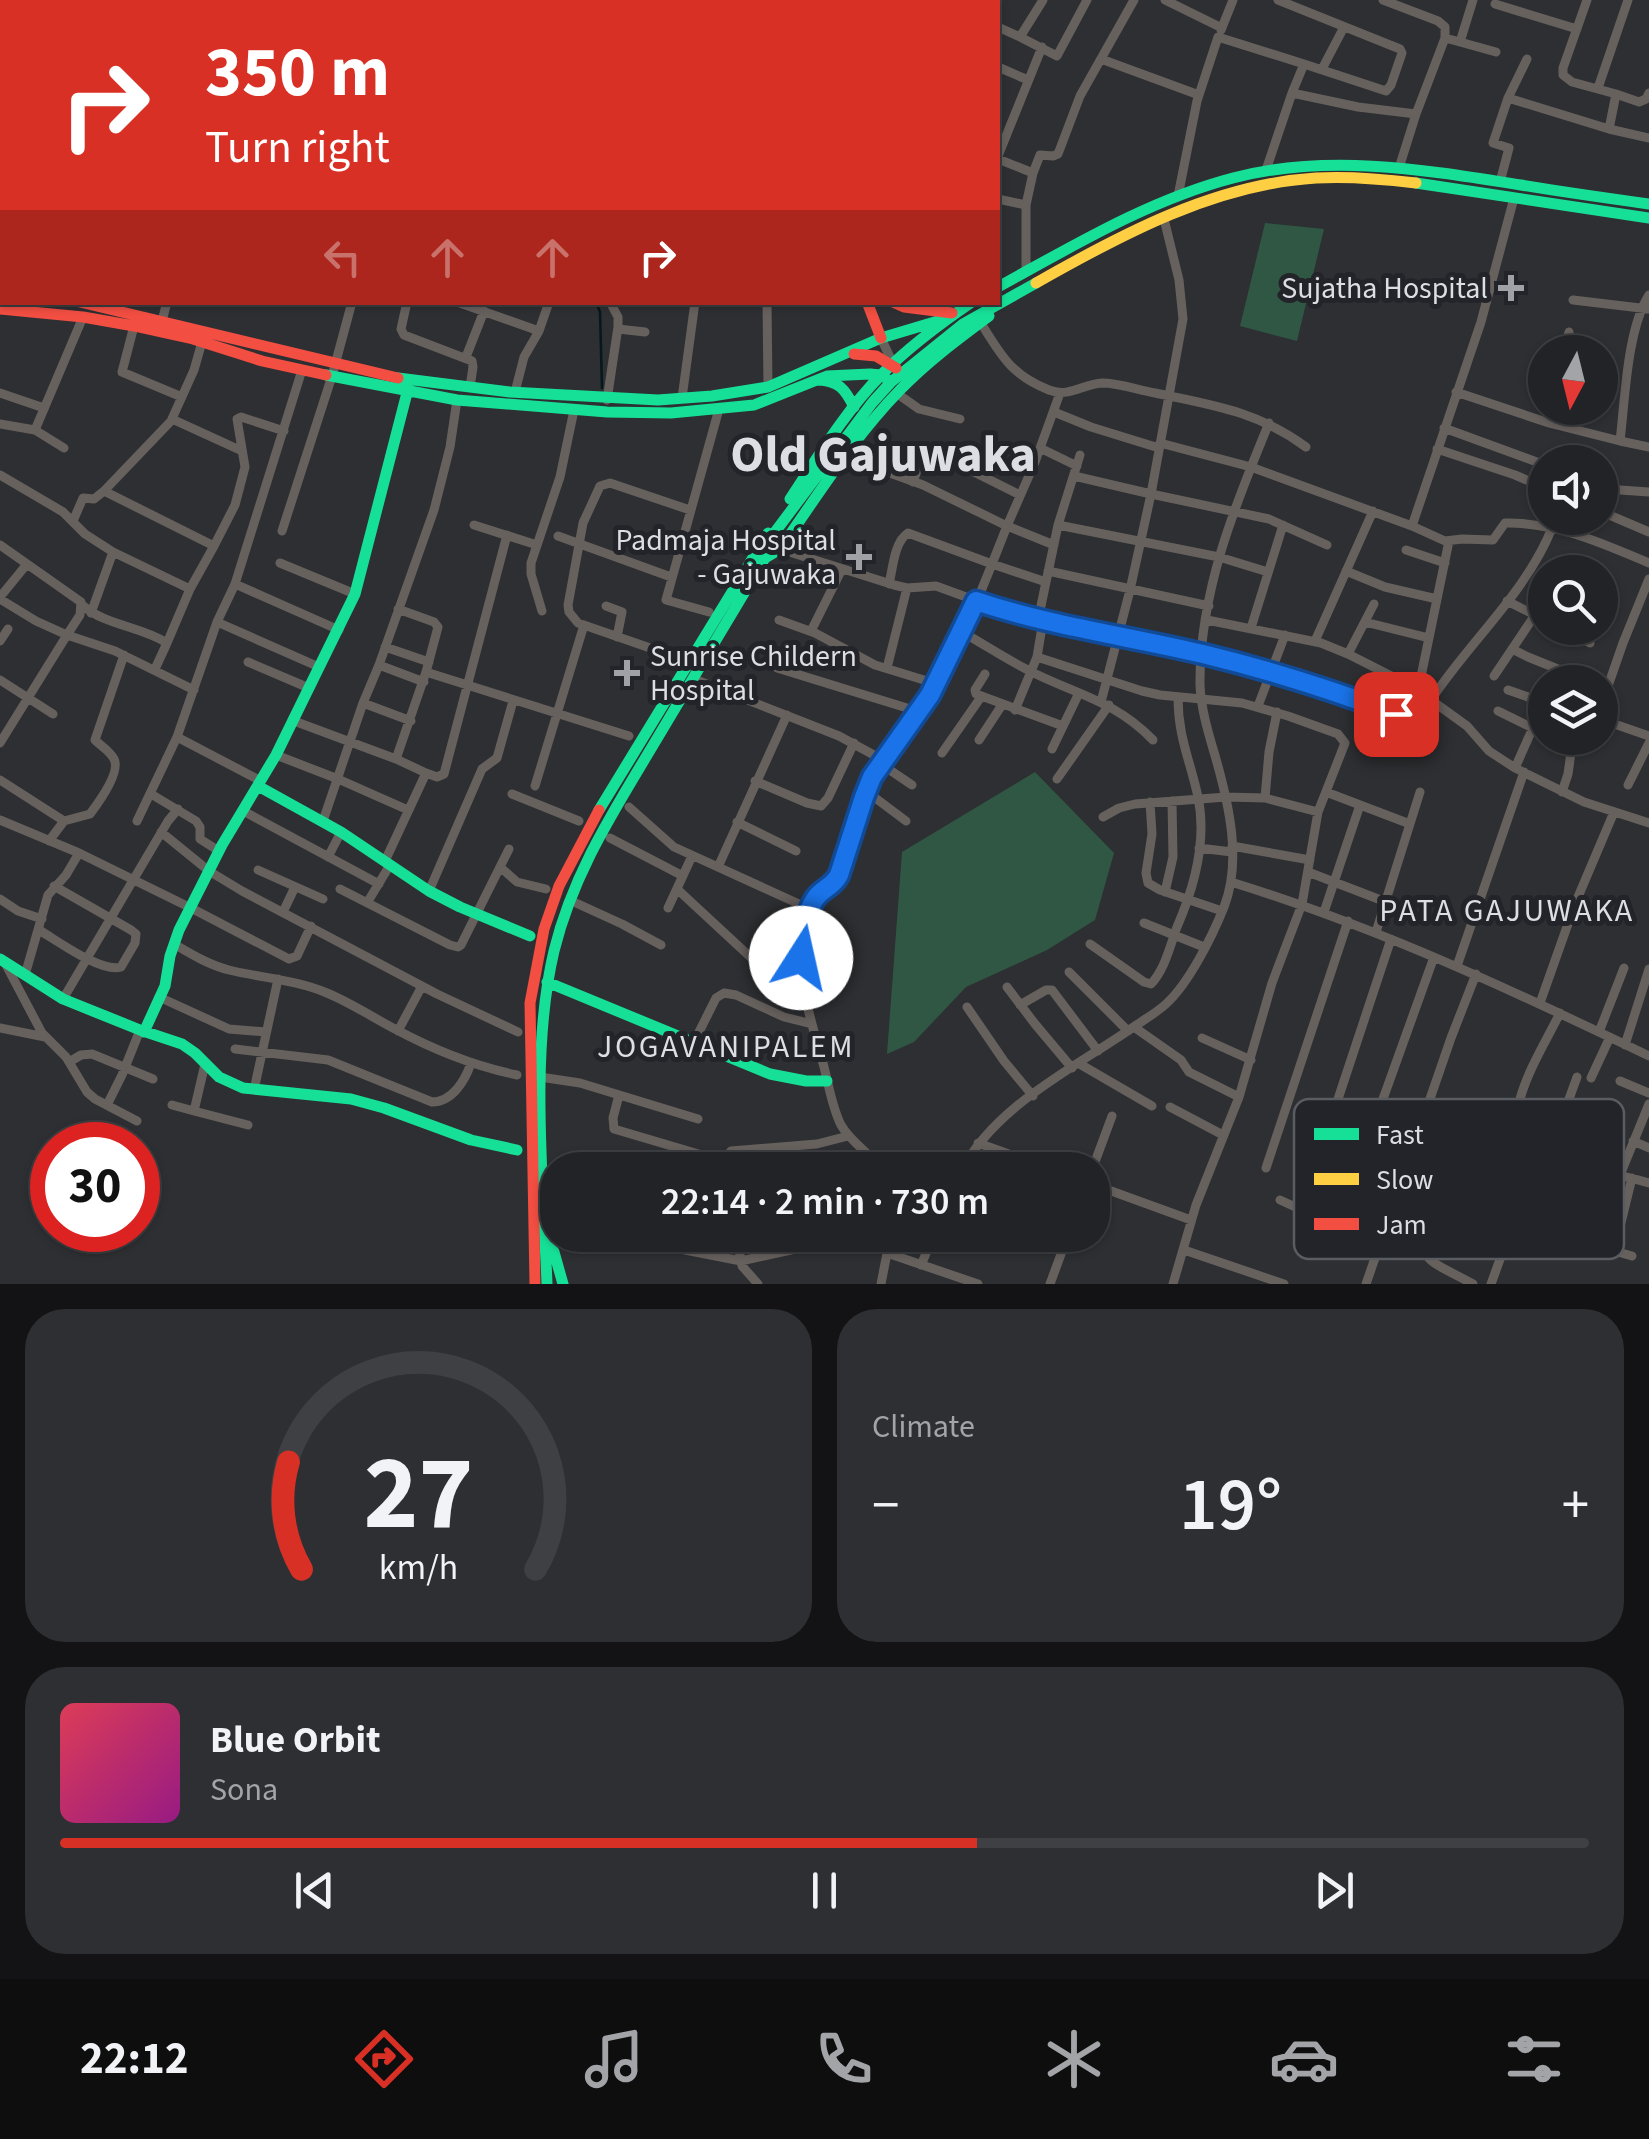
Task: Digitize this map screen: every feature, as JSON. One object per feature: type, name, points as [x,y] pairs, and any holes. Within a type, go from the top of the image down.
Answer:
[{"type":"main road","points":[[1000,287],[1178,196],[1266,170],[1322,164],[1400,168],[1649,204]]},
{"type":"main road","points":[[755,560],[780,548],[852,448],[918,372],[1002,303],[1091,252],[1212,200],[1314,178],[1380,179],[1649,218]]},
{"type":"main road","points":[[93,305],[456,400],[671,414],[754,406],[818,380],[844,374],[891,373]]},
{"type":"main road","points":[[868,305],[882,338]]},
{"type":"main road","points":[[0,309],[134,326],[302,370],[333,370],[515,392],[658,400],[768,387],[882,338],[951,316],[968,305]]},
{"type":"main road","points":[[535,1284],[530,1003],[544,929],[559,886],[592,821],[822,450],[854,408],[891,373],[935,338],[997,305]]},
{"type":"main road","points":[[929,306],[951,316]]},
{"type":"main road","points":[[935,338],[951,316]]},
{"type":"main road","points":[[835,358],[870,354],[891,373]]},
{"type":"main road","points":[[546,1152],[540,1076],[547,982],[579,874],[694,679],[755,560],[891,373]]},
{"type":"main road","points":[[818,380],[842,385],[854,408]]},
{"type":"main road","points":[[142,1031],[165,986],[174,944],[191,908],[219,851],[276,756],[355,594],[408,389]]},
{"type":"main road","points":[[259,784],[341,832],[429,891],[530,936]]},
{"type":"main road","points":[[2,960],[63,999],[182,1044],[219,1077],[243,1088],[351,1099],[460,1137],[518,1150]]},
{"type":"main road","points":[[547,982],[770,1074],[827,1081]]},
{"type":"main road","points":[[546,1252],[548,1284]]},
{"type":"main road","points":[[554,1252],[562,1284]]},
{"type":"street","points":[[1020,37],[1042,0]]},
{"type":"street","points":[[1000,28],[1057,56],[1087,0]]},
{"type":"street","points":[[1026,272],[1026,205],[1040,155],[1058,154],[1080,96],[1134,0]]},
{"type":"street","points":[[1165,0],[1220,33],[1388,90],[1402,51],[1278,0]]},
{"type":"street","points":[[1178,196],[1199,95],[1233,0]]},
{"type":"street","points":[[1383,0],[1438,21],[1445,28],[1445,38],[1400,168]]},
{"type":"street","points":[[1460,42],[1473,0]]},
{"type":"street","points":[[1587,0],[1563,75],[1568,80],[1639,102],[1649,92]]},
{"type":"street","points":[[1598,88],[1628,0]]},
{"type":"street","points":[[1495,4],[1577,29]]},
{"type":"street","points":[[1322,70],[1344,27]]},
{"type":"street","points":[[1445,38],[1496,52]]},
{"type":"street","points":[[1000,153],[1042,48]]},
{"type":"street","points":[[1101,59],[1199,95]]},
{"type":"street","points":[[1500,182],[1509,148],[1493,143],[1527,59]]},
{"type":"street","points":[[1266,170],[1304,64]]},
{"type":"street","points":[[1000,68],[1028,80]]},
{"type":"street","points":[[1292,94],[1416,114]]},
{"type":"street","points":[[1608,129],[1616,94]]},
{"type":"street","points":[[1508,98],[1649,138]]},
{"type":"street","points":[[1000,159],[1034,172]]},
{"type":"street","points":[[1412,526],[1486,306],[1514,198]]},
{"type":"street","points":[[1000,199],[1026,205]]},
{"type":"street","points":[[1057,780],[1105,704],[1170,396],[1183,319],[1164,219]]},
{"type":"street","points":[[1620,441],[1629,360],[1649,295]]},
{"type":"street","points":[[1573,300],[1645,307]]},
{"type":"street","points":[[162,321],[166,305]]},
{"type":"street","points":[[282,531],[351,305]]},
{"type":"street","points":[[407,305],[404,335],[472,361],[470,387]]},
{"type":"street","points":[[466,305],[539,331]]},
{"type":"street","points":[[515,392],[524,357],[549,305]]},
{"type":"street","points":[[606,412],[618,329],[618,317],[612,305]]},
{"type":"street","points":[[682,398],[695,305]]},
{"type":"street","points":[[767,305],[768,387]]},
{"type":"street","points":[[501,318],[505,306]]},
{"type":"street","points":[[466,357],[484,311]]},
{"type":"street","points":[[35,430],[83,317]]},
{"type":"street","points":[[134,326],[122,372],[182,398]]},
{"type":"street","points":[[984,328],[1009,367],[1060,393],[1103,383],[1170,396],[1269,423],[1306,447]]},
{"type":"street","points":[[618,329],[645,332]]},
{"type":"street","points":[[882,338],[891,373]]},
{"type":"street","points":[[72,521],[83,498],[94,499],[104,491],[172,419],[202,342]]},
{"type":"street","points":[[137,821],[178,737],[234,584],[302,370]]},
{"type":"street","points":[[1456,392],[1528,416]]},
{"type":"street","points":[[867,1152],[848,1136],[837,1116],[812,1024],[801,958],[810,909],[839,875],[866,792],[882,762],[937,684],[992,564],[1060,393]]},
{"type":"street","points":[[0,394],[44,408]]},
{"type":"street","points":[[902,397],[919,408],[960,420]]},
{"type":"street","points":[[323,821],[434,510],[450,447],[456,400]]},
{"type":"street","points":[[708,612],[666,600],[719,409]]},
{"type":"street","points":[[542,611],[530,574],[531,563],[560,477],[574,410]]},
{"type":"street","points":[[1054,412],[1091,428],[1251,468],[1449,541],[1493,540],[1505,522],[1528,525]]},
{"type":"street","points":[[155,669],[190,589],[235,505],[245,467],[236,424],[240,417],[284,431]]},
{"type":"street","points":[[172,419],[242,451]]},
{"type":"street","points":[[973,1152],[996,1125],[1032,1096],[1174,996],[1222,911],[1231,882],[1232,849],[1226,797],[1202,698],[1202,654],[1219,558],[1269,423]]},
{"type":"street","points":[[0,424],[35,430],[64,448]]},
{"type":"street","points":[[1557,425],[1649,448]]},
{"type":"street","points":[[1444,428],[1528,459]]},
{"type":"street","points":[[1040,448],[1151,494],[1283,525],[1327,545]]},
{"type":"street","points":[[1437,449],[1528,481]]},
{"type":"street","points":[[914,482],[922,456],[932,453],[1020,495]]},
{"type":"street","points":[[854,460],[914,482],[1054,545]]},
{"type":"street","points":[[1015,710],[1036,657],[1047,576],[1077,465]]},
{"type":"street","points":[[0,475],[56,507],[113,552],[190,589]]},
{"type":"street","points":[[680,658],[584,625],[572,618],[568,605],[587,512],[596,490],[604,483],[690,510]]},
{"type":"street","points":[[1618,490],[1649,492]]},
{"type":"street","points":[[104,491],[214,546]]},
{"type":"street","points":[[1315,641],[1373,511]]},
{"type":"street","points":[[1618,519],[1649,532]]},
{"type":"street","points":[[474,525],[537,544]]},
{"type":"street","points":[[1058,525],[1141,540],[1268,572]]},
{"type":"street","points":[[1251,628],[1283,525]]},
{"type":"street","points":[[889,584],[899,542],[908,533],[992,564],[1209,606]]},
{"type":"street","points":[[294,721],[426,773],[444,774],[507,535]]},
{"type":"street","points":[[1431,700],[1538,559],[1549,535]]},
{"type":"street","points":[[1577,535],[1649,564]]},
{"type":"street","points":[[558,536],[671,577]]},
{"type":"street","points":[[1418,691],[1449,541]]},
{"type":"street","points":[[0,545],[91,613],[167,643]]},
{"type":"street","points":[[780,548],[889,584],[907,588],[936,586],[1041,621],[1202,654],[1304,680],[1396,714]]},
{"type":"street","points":[[1406,550],[1444,563]]},
{"type":"street","points":[[91,613],[113,552]]},
{"type":"street","points":[[280,563],[355,594]]},
{"type":"street","points":[[27,564],[0,598],[36,621],[155,669],[194,690]]},
{"type":"street","points":[[810,631],[842,569]]},
{"type":"street","points":[[1346,570],[1385,587],[1437,599]]},
{"type":"street","points":[[1616,665],[1649,578]]},
{"type":"street","points":[[234,584],[339,630]]},
{"type":"street","points":[[887,668],[907,588]]},
{"type":"street","points":[[1506,601],[1528,612]]},
{"type":"street","points":[[1348,654],[1374,604]]},
{"type":"street","points":[[2,735],[28,700],[82,606]]},
{"type":"street","points":[[606,606],[622,612],[617,637]]},
{"type":"street","points":[[396,759],[438,631],[436,624],[398,609]]},
{"type":"street","points":[[779,620],[810,631],[862,660],[937,684]]},
{"type":"street","points":[[1207,620],[1315,641],[1348,654],[1418,691],[1471,730],[1489,751],[1519,770],[1562,792],[1649,823]]},
{"type":"street","points":[[217,622],[319,666]]},
{"type":"street","points":[[1365,622],[1429,638]]},
{"type":"street","points":[[536,786],[584,625]]},
{"type":"street","points":[[0,641],[8,629]]},
{"type":"street","points":[[1494,676],[1528,631]]},
{"type":"street","points":[[962,632],[1031,672],[1105,704],[1131,719],[1152,740]]},
{"type":"street","points":[[1258,706],[1285,635]]},
{"type":"street","points":[[385,648],[426,672]]},
{"type":"street","points":[[1512,649],[1548,665]]},
{"type":"street","points":[[49,841],[64,821],[90,814],[116,771],[110,753],[95,740],[124,656]]},
{"type":"street","points":[[1036,657],[1142,691],[1258,706],[1344,739],[1344,752],[1318,812],[1302,904],[1239,1097],[1191,1220],[1173,1284]]},
{"type":"street","points":[[248,662],[309,688]]},
{"type":"street","points":[[379,665],[426,672],[629,736]]},
{"type":"street","points":[[777,668],[920,712]]},
{"type":"street","points":[[985,674],[974,692],[1062,726]]},
{"type":"street","points":[[694,679],[854,743],[912,785]]},
{"type":"street","points":[[0,680],[53,714]]},
{"type":"street","points":[[1508,690],[1528,697]]},
{"type":"street","points":[[1052,748],[1078,693]]},
{"type":"street","points":[[942,753],[981,696]]},
{"type":"street","points":[[1090,944],[1151,984],[1189,899],[1201,823],[1199,800],[1180,731],[1178,697]]},
{"type":"street","points":[[429,891],[482,769],[497,758],[513,701]]},
{"type":"street","points":[[363,704],[411,721]]},
{"type":"street","points":[[979,740],[1002,705]]},
{"type":"street","points":[[1498,711],[1528,726]]},
{"type":"street","points":[[1265,798],[1277,712]]},
{"type":"street","points":[[718,867],[787,715]]},
{"type":"street","points":[[1618,726],[1649,739],[1628,785]]},
{"type":"street","points":[[178,737],[259,784]]},
{"type":"street","points":[[755,781],[807,803],[824,804],[854,743]]},
{"type":"street","points":[[1457,966],[1528,743]]},
{"type":"street","points":[[1562,792],[1570,755]]},
{"type":"street","points":[[276,756],[338,778],[408,810]]},
{"type":"street","points":[[367,903],[379,884],[426,773]]},
{"type":"street","points":[[0,780],[64,821]]},
{"type":"street","points":[[866,792],[906,821]]},
{"type":"street","points":[[1326,792],[1410,824]]},
{"type":"street","points":[[1376,932],[1420,792]]},
{"type":"street","points":[[152,794],[198,824],[203,842],[219,851]]},
{"type":"street","points":[[512,794],[578,821]]},
{"type":"street","points":[[1104,817],[1127,805],[1226,797],[1265,798],[1318,812]]},
{"type":"street","points":[[1164,892],[1174,849],[1172,801]]},
{"type":"street","points":[[1150,802],[1152,834],[1146,880],[1164,892],[1222,911]]},
{"type":"street","points":[[1324,912],[1360,805]]},
{"type":"street","points":[[629,808],[667,842],[692,856],[810,909]]},
{"type":"street","points":[[63,999],[178,809]]},
{"type":"street","points":[[243,811],[379,884]]},
{"type":"street","points":[[1540,1003],[1575,904],[1614,812]]},
{"type":"street","points":[[0,820],[80,854],[289,959],[297,956],[311,926]]},
{"type":"street","points":[[737,822],[796,852]]},
{"type":"street","points":[[161,832],[209,872],[422,986],[518,1032]]},
{"type":"street","points":[[328,857],[341,832]]},
{"type":"street","points":[[610,838],[683,876]]},
{"type":"street","points":[[1199,848],[1310,860]]},
{"type":"street","points":[[340,889],[453,947],[461,944],[508,849]]},
{"type":"street","points":[[24,975],[48,895],[80,854]]},
{"type":"street","points":[[668,908],[692,856]]},
{"type":"street","points":[[500,867],[517,882],[546,888]]},
{"type":"street","points":[[258,870],[322,899]]},
{"type":"street","points":[[1308,872],[1386,902]]},
{"type":"street","points":[[1231,882],[1376,932],[1540,1003],[1649,1056]]},
{"type":"street","points":[[0,900],[88,959],[117,969],[124,963],[136,934],[54,886]]},
{"type":"street","points":[[283,912],[295,887]]},
{"type":"street","points":[[676,889],[760,966],[804,989]]},
{"type":"street","points":[[576,903],[661,945]]},
{"type":"street","points":[[1266,1168],[1348,921]]},
{"type":"street","points":[[1144,923],[1204,948]]},
{"type":"street","points":[[1340,1099],[1392,939]]},
{"type":"street","points":[[174,944],[214,965],[326,992],[436,1050],[517,1075]]},
{"type":"street","points":[[1383,1099],[1434,957]]},
{"type":"street","points":[[2,960],[37,1024],[69,1062],[87,1092],[137,1121]]},
{"type":"street","points":[[1599,1032],[1624,968]]},
{"type":"street","points":[[1625,1044],[1649,969]]},
{"type":"street","points":[[1068,972],[1131,1029],[1181,1060],[1189,1072],[1239,1097]]},
{"type":"street","points":[[1430,1099],[1476,974]]},
{"type":"street","points":[[254,1090],[278,979]]},
{"type":"street","points":[[398,1031],[422,986]]},
{"type":"street","points":[[1008,987],[1075,1066],[1152,1106]]},
{"type":"street","points":[[1020,1004],[1052,990],[1098,1051]]},
{"type":"street","points":[[693,1044],[716,998],[724,994],[812,1024]]},
{"type":"street","points":[[159,997],[229,1028],[266,1032]]},
{"type":"street","points":[[967,1007],[1032,1096]]},
{"type":"street","points":[[1521,1099],[1560,1013]]},
{"type":"street","points":[[0,1028],[47,1038]]},
{"type":"street","points":[[107,1106],[142,1031]]},
{"type":"street","points":[[1591,1078],[1610,1037]]},
{"type":"street","points":[[1202,1038],[1250,1060]]},
{"type":"street","points":[[234,1049],[328,1060],[432,1102],[448,1097],[464,1080],[470,1063]]},
{"type":"street","points":[[69,1062],[88,1054],[154,1079]]},
{"type":"street","points":[[194,1110],[205,1064]]},
{"type":"street","points":[[540,1076],[580,1083],[698,1119]]},
{"type":"street","points":[[1570,1099],[1577,1078]]},
{"type":"street","points":[[1620,1081],[1649,1094]]},
{"type":"street","points":[[619,1095],[612,1118],[614,1128],[685,1152]]},
{"type":"street","points":[[1624,1164],[1649,1104]]},
{"type":"street","points":[[172,1105],[248,1125]]},
{"type":"street","points":[[1170,1107],[1224,1135]]},
{"type":"street","points":[[1099,1152],[1112,1116]]},
{"type":"street","points":[[731,1152],[817,1144],[848,1136]]},
{"type":"street","points":[[1633,1142],[1649,1148]]},
{"type":"street","points":[[978,1143],[1003,1152]]},
{"type":"street","points":[[1624,1175],[1649,1183]]},
{"type":"street","points":[[1624,1210],[1632,1178]]},
{"type":"street","points":[[1110,1191],[1191,1220]]},
{"type":"street","points":[[1280,1200],[1294,1206]]},
{"type":"street","points":[[1184,1250],[1284,1284]]},
{"type":"street","points":[[695,1252],[740,1261],[785,1252]]},
{"type":"street","points":[[739,1252],[740,1261],[758,1284]]},
{"type":"street","points":[[921,1265],[927,1252]]},
{"type":"street","points":[[1050,1284],[1062,1252]]},
{"type":"street","points":[[880,1284],[887,1253],[978,1284]]},
{"type":"street","points":[[1624,1254],[1632,1256]]},
{"type":"street","points":[[1366,1284],[1376,1259]]},
{"type":"street","points":[[1427,1259],[1473,1284]]},
{"type":"street","points":[[1491,1284],[1500,1259]]},
{"type":"green space","points":[[1265,223],[1324,229],[1297,341],[1240,326]]},
{"type":"green space","points":[[1035,772],[1114,853],[1095,920],[1047,950],[966,987],[914,1042],[887,1054],[902,852]]},
{"type":"waterway","points":[[597,305],[602,388]]},
{"type":"traffic: fast","points":[[1000,286],[1083,240],[1171,199],[1233,178],[1305,166],[1377,166],[1649,204]]},
{"type":"traffic: fast","points":[[1416,183],[1649,218]]},
{"type":"traffic: fast","points":[[1000,303],[1036,283]]},
{"type":"traffic: fast","points":[[790,499],[869,388],[914,345],[968,305]]},
{"type":"traffic: fast","points":[[547,1284],[540,1116],[542,1031],[554,951],[583,870],[622,796],[765,558],[769,540],[891,382],[963,324],[997,305]]},
{"type":"traffic: fast","points":[[765,558],[780,549],[883,408],[932,360],[989,316]]},
{"type":"traffic: fast","points":[[398,378],[510,392],[658,400],[712,396],[768,387],[881,338],[948,318]]},
{"type":"traffic: fast","points":[[326,375],[457,400],[671,413],[754,405],[827,376],[870,374],[887,379]]},
{"type":"traffic: fast","points":[[818,380],[840,387],[854,407]]},
{"type":"traffic: fast","points":[[144,1032],[165,986],[179,930],[222,845],[276,755],[355,594],[408,389]]},
{"type":"traffic: fast","points":[[599,810],[768,533]]},
{"type":"traffic: fast","points":[[258,786],[341,832],[429,891],[530,936]]},
{"type":"traffic: fast","points":[[0,959],[63,999],[182,1044],[219,1077],[243,1088],[351,1099],[471,1140],[517,1150]]},
{"type":"traffic: fast","points":[[547,982],[770,1074],[827,1081]]},
{"type":"traffic: fast","points":[[554,1252],[563,1284]]},
{"type":"traffic: slow","points":[[1036,283],[1171,214],[1242,190],[1329,177],[1416,183]]},
{"type":"traffic: jam","points":[[93,305],[398,378]]},
{"type":"traffic: jam","points":[[868,305],[881,338]]},
{"type":"traffic: jam","points":[[900,305],[952,313]]},
{"type":"traffic: jam","points":[[0,309],[134,326],[326,375]]},
{"type":"traffic: jam","points":[[854,354],[876,356],[896,368]]},
{"type":"traffic: jam","points":[[535,1284],[530,1003],[544,929],[559,886],[599,810]]},
{"type":"place","name":"Sujatha Hospital","points":[[1511,288]]},
{"type":"place","name":"Padmaja Hospital - Gajuwaka","points":[[859,557]]},
{"type":"place","name":"Sunrise Childern Hospital","points":[[627,673]]},
{"type":"district","name":"Old Gajuwaka","points":[[883,455]]},
{"type":"district","name":"PATA GAJUWAKA","points":[[1507,911]]},
{"type":"district","name":"JOGAVANIPALEM","points":[[726,1047]]},
{"type":"route","points":[[801,958],[812,903],[823,890],[833,886],[839,875],[872,777],[918,716],[976,601],[1030,618],[1282,674],[1396,714]]}]
